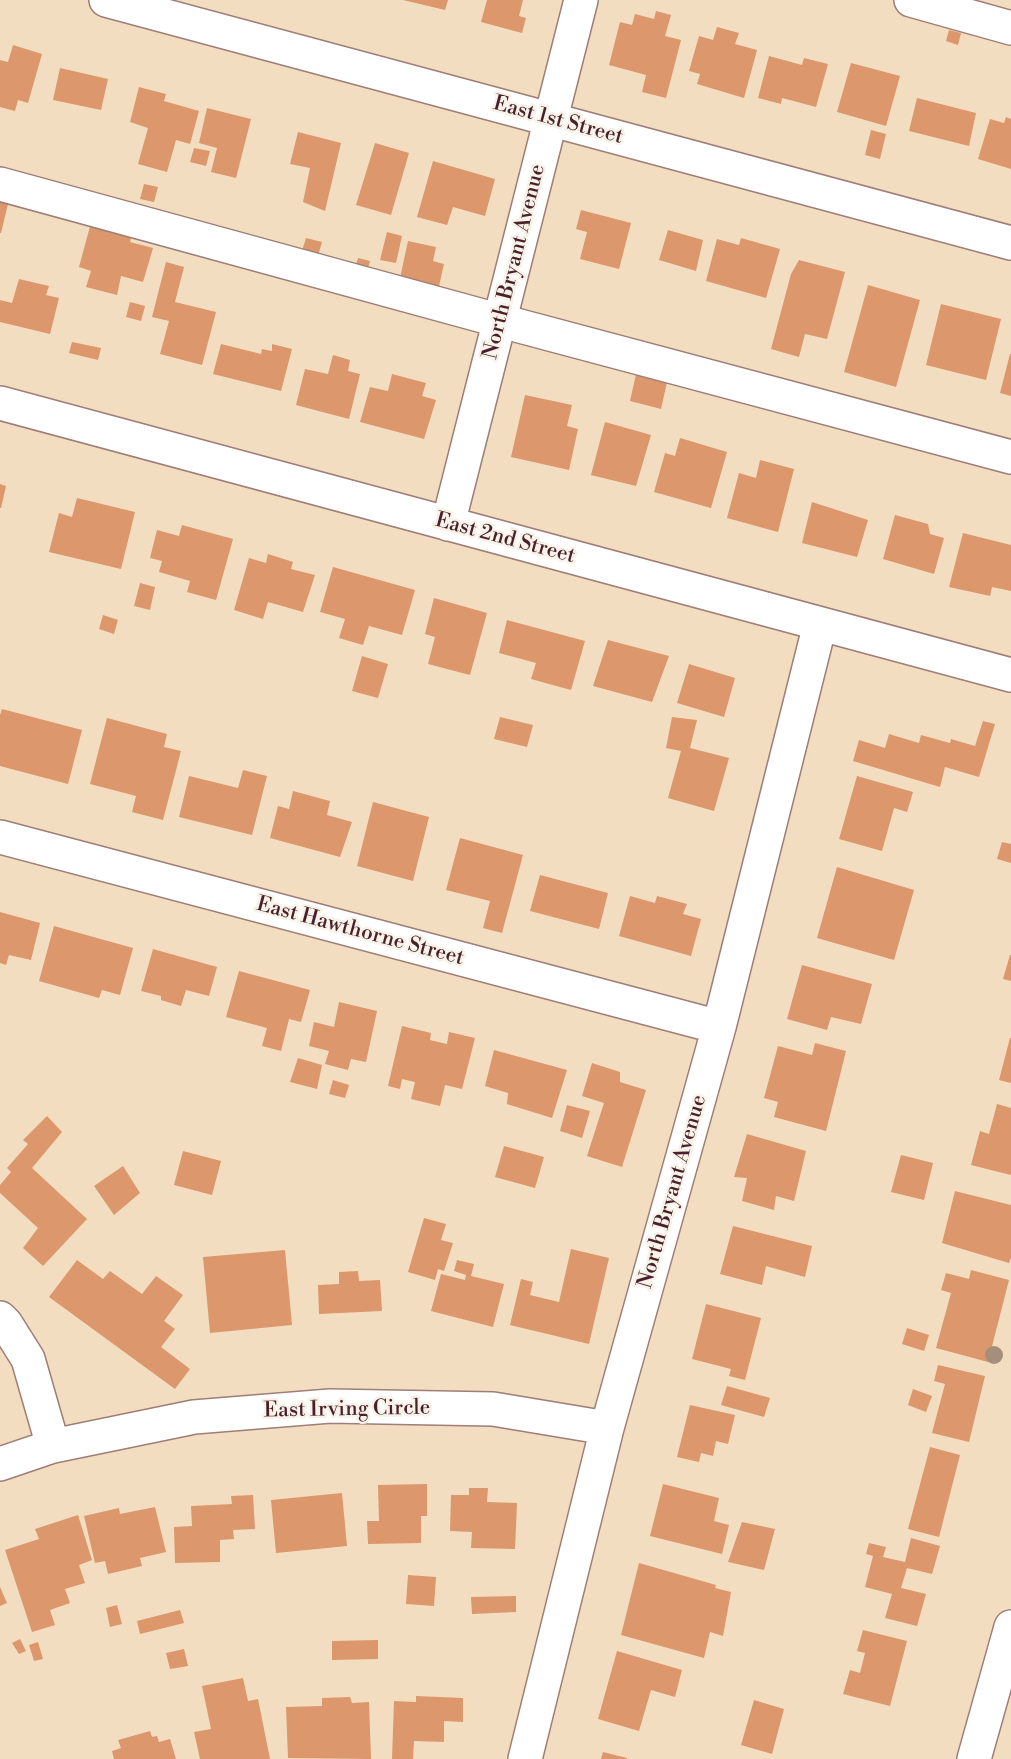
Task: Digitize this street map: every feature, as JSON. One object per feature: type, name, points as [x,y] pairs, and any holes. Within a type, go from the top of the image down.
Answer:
[{"type":"street","name":"East 1st Street","points":[[106,0],[1011,243]]},
{"type":"street","name":"North Bryant Avenue","points":[[448,524],[581,0]]},
{"type":"street","points":[[911,0],[968,8],[1011,28]]},
{"type":"street","points":[[0,184],[1011,457]]},
{"type":"street","name":"East 2nd Street","points":[[0,403],[1011,675]]},
{"type":"street","name":"North Bryant Avenue","points":[[525,1759],[607,1428],[719,1027],[820,624]]},
{"type":"street","name":"East Hawthorne Street","points":[[0,837],[719,1027]]},
{"type":"street","points":[[0,1318],[28,1359],[53,1446]]},
{"type":"street","name":"East Irving Circle","points":[[0,1464],[53,1446],[194,1417],[330,1406],[493,1409],[607,1428]]},
{"type":"street","points":[[974,1759],[1011,1627]]},
{"type":"building","points":[[403,0],[448,0],[445,10]]},
{"type":"building","points":[[487,0],[523,0],[519,16],[526,18],[522,33],[481,22]]},
{"type":"building","points":[[656,11],[671,15],[665,36],[681,40],[666,98],[642,92],[646,75],[609,65],[620,22],[632,25],[635,14],[654,19]]},
{"type":"building","points":[[717,27],[739,33],[735,44],[757,50],[744,98],[697,84],[700,74],[689,71],[699,36],[713,40]]},
{"type":"building","points":[[949,30],[961,33],[958,45],[946,41]]},
{"type":"building","points":[[13,45],[42,54],[28,103],[18,100],[15,111],[0,107],[0,60],[8,62]]},
{"type":"building","points":[[769,56],[802,65],[804,58],[828,64],[816,107],[782,98],[781,104],[758,98]]},
{"type":"building","points":[[851,63],[900,76],[886,126],[837,112]]},
{"type":"building","points":[[60,68],[108,79],[101,110],[53,100]]},
{"type":"building","points":[[139,87],[166,94],[164,101],[199,111],[190,144],[176,140],[167,172],[138,164],[148,128],[130,122]]},
{"type":"building","points":[[917,98],[976,113],[969,146],[909,131]]},
{"type":"building","points":[[207,108],[251,119],[236,178],[211,172],[217,148],[199,143]]},
{"type":"building","points":[[1006,117],[1011,119],[1011,169],[978,159],[990,119],[1004,123]]},
{"type":"building","points":[[871,130],[886,134],[880,159],[865,155]]},
{"type":"building","points":[[298,132],[341,143],[325,211],[303,202],[310,168],[290,164]]},
{"type":"building","points":[[375,143],[409,153],[391,215],[356,205]]},
{"type":"building","points":[[194,148],[210,151],[206,166],[190,162]]},
{"type":"building","points":[[433,161],[495,179],[485,216],[453,207],[447,225],[417,217]]},
{"type":"building","points":[[144,184],[158,187],[154,202],[140,199]]},
{"type":"building","points":[[0,202],[8,204],[1,233],[0,233]]},
{"type":"building","points":[[581,210],[631,223],[619,269],[580,259],[587,232],[576,229]]},
{"type":"building","points":[[92,219],[133,230],[130,242],[153,248],[143,282],[121,276],[117,295],[86,287],[91,271],[79,267]]},
{"type":"building","points":[[668,230],[703,240],[696,271],[659,260]]},
{"type":"building","points":[[387,232],[402,236],[396,263],[380,260]]},
{"type":"building","points":[[306,238],[322,242],[318,256],[302,251]]},
{"type":"building","points":[[741,238],[780,249],[766,298],[706,281],[717,239],[739,245]]},
{"type":"building","points":[[408,241],[436,247],[433,261],[444,264],[439,286],[400,278]]},
{"type":"building","points":[[358,258],[370,261],[367,272],[355,269]]},
{"type":"building","points":[[799,260],[845,272],[827,339],[805,334],[799,357],[771,349],[791,274]]},
{"type":"building","points":[[166,262],[184,267],[175,302],[216,312],[202,365],[160,354],[169,321],[152,317]]},
{"type":"building","points":[[19,279],[49,286],[46,295],[59,298],[50,334],[0,322],[0,300],[12,303]]},
{"type":"building","points":[[868,285],[920,300],[896,387],[844,372]]},
{"type":"building","points":[[130,302],[145,306],[141,321],[126,317]]},
{"type":"building","points":[[941,304],[1001,319],[986,380],[926,365]]},
{"type":"building","points":[[72,342],[101,348],[98,360],[69,353]]},
{"type":"building","points":[[221,344],[261,354],[262,349],[272,351],[272,344],[292,349],[281,391],[213,374]]},
{"type":"building","points":[[1011,354],[1011,396],[1000,393]]},
{"type":"building","points":[[333,355],[350,360],[348,371],[360,374],[349,419],[296,405],[305,369],[328,374]]},
{"type":"building","points":[[637,370],[668,378],[661,409],[630,401]]},
{"type":"building","points":[[392,374],[426,383],[422,396],[436,400],[424,439],[360,422],[370,387],[388,391]]},
{"type":"building","points":[[525,395],[572,405],[567,426],[578,429],[569,470],[511,457]]},
{"type":"building","points":[[605,422],[651,435],[636,486],[591,475]]},
{"type":"building","points":[[680,438],[727,452],[711,508],[654,492],[665,453],[675,456]]},
{"type":"building","points":[[760,460],[794,469],[778,532],[727,518],[739,473],[756,478]]},
{"type":"building","points":[[0,484],[6,486],[1,508],[0,508]]},
{"type":"building","points":[[77,498],[135,512],[121,569],[49,552],[59,513],[72,517]]},
{"type":"building","points":[[812,502],[868,520],[857,557],[802,543]]},
{"type":"building","points":[[895,515],[928,524],[930,534],[944,538],[934,574],[883,559]]},
{"type":"building","points":[[182,525],[233,539],[216,600],[187,592],[190,581],[159,572],[162,561],[150,558],[157,530],[179,536]]},
{"type":"building","points":[[963,533],[1011,545],[1011,591],[992,587],[990,596],[949,587]]},
{"type":"building","points":[[268,554],[293,562],[291,569],[315,575],[303,612],[268,602],[263,619],[234,610],[249,558],[266,563]]},
{"type":"building","points":[[333,567],[415,590],[402,635],[369,626],[363,645],[339,638],[345,619],[320,612]]},
{"type":"building","points":[[140,583],[155,587],[150,610],[134,606]]},
{"type":"building","points":[[434,598],[487,613],[470,675],[428,664],[435,637],[425,634]]},
{"type":"building","points":[[103,615],[118,620],[114,634],[99,629]]},
{"type":"building","points":[[507,620],[585,641],[571,690],[531,679],[536,663],[499,653]]},
{"type":"building","points":[[608,640],[669,656],[652,702],[593,686]]},
{"type":"building","points":[[362,656],[388,664],[378,698],[352,691]]},
{"type":"building","points":[[689,664],[735,678],[724,717],[677,703]]},
{"type":"building","points":[[2,709],[82,730],[68,784],[0,766]]},
{"type":"building","points":[[500,717],[533,725],[527,747],[494,739]]},
{"type":"building","points":[[672,717],[697,720],[690,748],[729,758],[714,811],[668,798],[681,751],[666,748]]},
{"type":"building","points":[[107,718],[167,734],[164,747],[181,751],[163,820],[132,812],[136,796],[90,784]]},
{"type":"building","points":[[983,721],[995,724],[979,777],[945,767],[940,787],[853,761],[859,740],[885,748],[889,734],[919,743],[921,735],[950,743],[951,739],[975,746]]},
{"type":"building","points":[[243,770],[267,776],[252,835],[179,817],[189,776],[238,788]]},
{"type":"building","points":[[857,776],[913,792],[907,812],[894,808],[882,851],[839,839]]},
{"type":"building","points":[[293,791],[330,801],[327,815],[352,822],[340,857],[270,838],[278,806],[289,809]]},
{"type":"building","points":[[373,802],[429,817],[413,881],[357,866]]},
{"type":"building","points":[[460,838],[523,855],[502,933],[483,928],[490,901],[446,890]]},
{"type":"building","points":[[1002,842],[1011,844],[1011,863],[997,859]]},
{"type":"building","points":[[837,867],[914,890],[894,960],[817,938]]},
{"type":"building","points":[[540,875],[608,893],[599,929],[530,911]]},
{"type":"building","points":[[630,896],[655,903],[657,896],[687,904],[683,914],[701,919],[691,956],[619,936]]},
{"type":"building","points":[[0,912],[40,923],[31,960],[9,955],[6,965],[0,963]]},
{"type":"building","points":[[54,926],[133,948],[120,995],[102,990],[99,998],[39,981]]},
{"type":"building","points":[[153,949],[217,967],[209,996],[186,990],[181,1006],[161,1000],[161,996],[141,991]]},
{"type":"building","points":[[1011,955],[1011,981],[1003,979]]},
{"type":"building","points":[[802,965],[872,984],[861,1024],[831,1017],[827,1030],[787,1019]]},
{"type":"building","points":[[239,971],[310,990],[301,1022],[289,1019],[281,1051],[262,1046],[267,1028],[226,1017]]},
{"type":"building","points":[[339,1002],[377,1011],[366,1062],[351,1059],[348,1070],[325,1064],[329,1051],[309,1046],[314,1022],[334,1027]]},
{"type":"building","points":[[402,1026],[431,1033],[430,1040],[447,1044],[449,1032],[475,1038],[462,1089],[445,1085],[440,1106],[411,1099],[415,1082],[402,1079],[400,1089],[388,1086]]},
{"type":"building","points":[[1011,1038],[1011,1083],[999,1080]]},
{"type":"building","points":[[815,1043],[846,1051],[826,1131],[774,1117],[778,1102],[764,1098],[778,1046],[812,1055]]},
{"type":"building","points":[[494,1050],[567,1070],[552,1118],[507,1104],[508,1093],[485,1086]]},
{"type":"building","points":[[298,1058],[322,1065],[317,1089],[290,1082]]},
{"type":"building","points":[[592,1063],[620,1072],[620,1082],[646,1090],[622,1167],[587,1156],[604,1103],[582,1096]]},
{"type":"building","points":[[333,1080],[349,1085],[345,1098],[329,1094]]},
{"type":"building","points":[[997,1104],[1011,1108],[1011,1175],[971,1165],[980,1131],[989,1134]]},
{"type":"building","points":[[567,1105],[590,1111],[582,1138],[560,1131]]},
{"type":"building","points":[[47,1116],[62,1132],[32,1168],[87,1219],[43,1266],[23,1248],[38,1228],[0,1193],[0,1185],[11,1172],[7,1168],[28,1144],[23,1140]]},
{"type":"building","points":[[747,1134],[806,1151],[794,1201],[776,1196],[774,1210],[742,1201],[747,1178],[734,1177]]},
{"type":"building","points":[[504,1146],[544,1157],[535,1188],[495,1177]]},
{"type":"building","points":[[183,1151],[221,1161],[212,1195],[174,1185]]},
{"type":"building","points":[[901,1155],[933,1163],[924,1200],[891,1192]]},
{"type":"building","points":[[123,1166],[140,1193],[114,1215],[94,1186]]},
{"type":"building","points":[[955,1191],[1011,1205],[1011,1258],[1009,1263],[942,1243]]},
{"type":"building","points":[[424,1218],[446,1224],[441,1240],[453,1243],[444,1271],[438,1269],[435,1280],[408,1272]]},
{"type":"building","points":[[733,1226],[812,1246],[805,1277],[766,1266],[762,1285],[720,1274]]},
{"type":"building","points":[[571,1249],[609,1258],[589,1344],[510,1325],[521,1279],[533,1282],[530,1295],[559,1302]]},
{"type":"building","points":[[285,1250],[292,1325],[210,1333],[203,1257]]},
{"type":"building","points":[[77,1260],[103,1279],[110,1271],[142,1294],[156,1276],[183,1295],[164,1321],[175,1329],[161,1347],[190,1369],[175,1389],[49,1297]]},
{"type":"building","points":[[457,1260],[474,1264],[471,1276],[504,1284],[493,1327],[431,1311],[441,1274],[465,1280],[466,1275],[454,1271]]},
{"type":"building","points":[[971,1270],[1009,1280],[988,1362],[936,1348],[951,1293],[941,1290],[946,1273],[969,1279]]},
{"type":"building","points":[[358,1271],[359,1281],[380,1280],[382,1311],[319,1314],[318,1285],[339,1284],[339,1272]]},
{"type":"building","points":[[706,1304],[761,1318],[745,1380],[729,1376],[731,1369],[692,1359]]},
{"type":"building","points":[[907,1328],[929,1335],[924,1351],[902,1344]]},
{"type":"building","points":[[938,1365],[985,1376],[969,1442],[932,1433],[945,1384],[934,1381]]},
{"type":"building","points":[[727,1386],[770,1398],[764,1417],[721,1405]]},
{"type":"building","points":[[913,1389],[932,1396],[926,1412],[908,1405]]},
{"type":"building","points":[[690,1405],[735,1415],[728,1444],[716,1441],[713,1456],[701,1453],[699,1462],[677,1457]]},
{"type":"building","points":[[930,1447],[960,1455],[939,1537],[908,1529]]},
{"type":"building","points":[[427,1484],[427,1516],[421,1516],[421,1543],[368,1544],[367,1521],[379,1521],[378,1485]]},
{"type":"building","points":[[663,1484],[719,1498],[714,1521],[729,1525],[722,1554],[650,1536]]},
{"type":"building","points":[[469,1488],[488,1488],[487,1502],[517,1503],[515,1549],[471,1548],[472,1532],[450,1531],[451,1495],[469,1495]]},
{"type":"building","points":[[342,1493],[347,1546],[276,1553],[271,1500]]},
{"type":"building","points":[[253,1495],[255,1529],[233,1530],[234,1539],[220,1540],[220,1562],[175,1563],[174,1527],[192,1526],[191,1506],[232,1504],[231,1496]]},
{"type":"building","points":[[155,1507],[166,1552],[140,1558],[142,1566],[108,1574],[105,1561],[95,1563],[84,1516],[119,1508],[120,1514]]},
{"type":"building","points":[[78,1515],[92,1560],[79,1565],[85,1583],[65,1589],[70,1603],[50,1610],[55,1625],[32,1632],[5,1550],[39,1539],[35,1529]]},
{"type":"building","points":[[742,1522],[775,1529],[764,1570],[728,1562]]},
{"type":"building","points":[[911,1538],[940,1546],[932,1574],[907,1568],[901,1588],[926,1594],[917,1626],[885,1618],[892,1594],[865,1587],[873,1556],[866,1554],[869,1543],[886,1547],[883,1557],[905,1562]]},
{"type":"building","points":[[639,1563],[716,1585],[715,1588],[731,1592],[723,1636],[710,1632],[704,1658],[621,1635]]},
{"type":"building","points":[[408,1575],[436,1577],[434,1606],[406,1604]]},
{"type":"building","points":[[0,1587],[7,1603],[0,1606]]},
{"type":"building","points":[[516,1596],[516,1612],[472,1614],[471,1597]]},
{"type":"building","points":[[117,1605],[122,1624],[110,1627],[106,1608]]},
{"type":"building","points":[[180,1610],[184,1623],[140,1634],[137,1621]]},
{"type":"building","points":[[863,1630],[907,1641],[890,1706],[843,1694],[850,1670],[860,1673],[865,1653],[857,1651]]},
{"type":"building","points":[[20,1639],[26,1651],[19,1654],[12,1643]]},
{"type":"building","points":[[378,1640],[378,1659],[332,1660],[332,1641]]},
{"type":"building","points":[[38,1642],[43,1659],[34,1661],[29,1645]]},
{"type":"building","points":[[184,1649],[188,1666],[170,1669],[166,1653]]},
{"type":"building","points":[[617,1651],[682,1670],[675,1697],[651,1690],[639,1731],[598,1719]]},
{"type":"building","points":[[243,1678],[248,1701],[258,1699],[270,1759],[200,1759],[194,1732],[211,1729],[202,1686]]},
{"type":"building","points":[[416,1696],[463,1698],[463,1722],[444,1721],[444,1742],[414,1741],[413,1759],[392,1759],[394,1701],[416,1702]]},
{"type":"building","points":[[350,1697],[352,1703],[369,1702],[371,1759],[288,1758],[286,1707],[322,1706],[322,1698]]},
{"type":"building","points":[[754,1700],[784,1709],[772,1754],[741,1745]]},
{"type":"building","points":[[150,1731],[152,1737],[157,1736],[159,1742],[170,1739],[176,1759],[114,1759],[112,1751],[121,1748],[118,1740]]},
{"type":"building","points":[[603,1752],[627,1758],[627,1759],[601,1759]]}]
